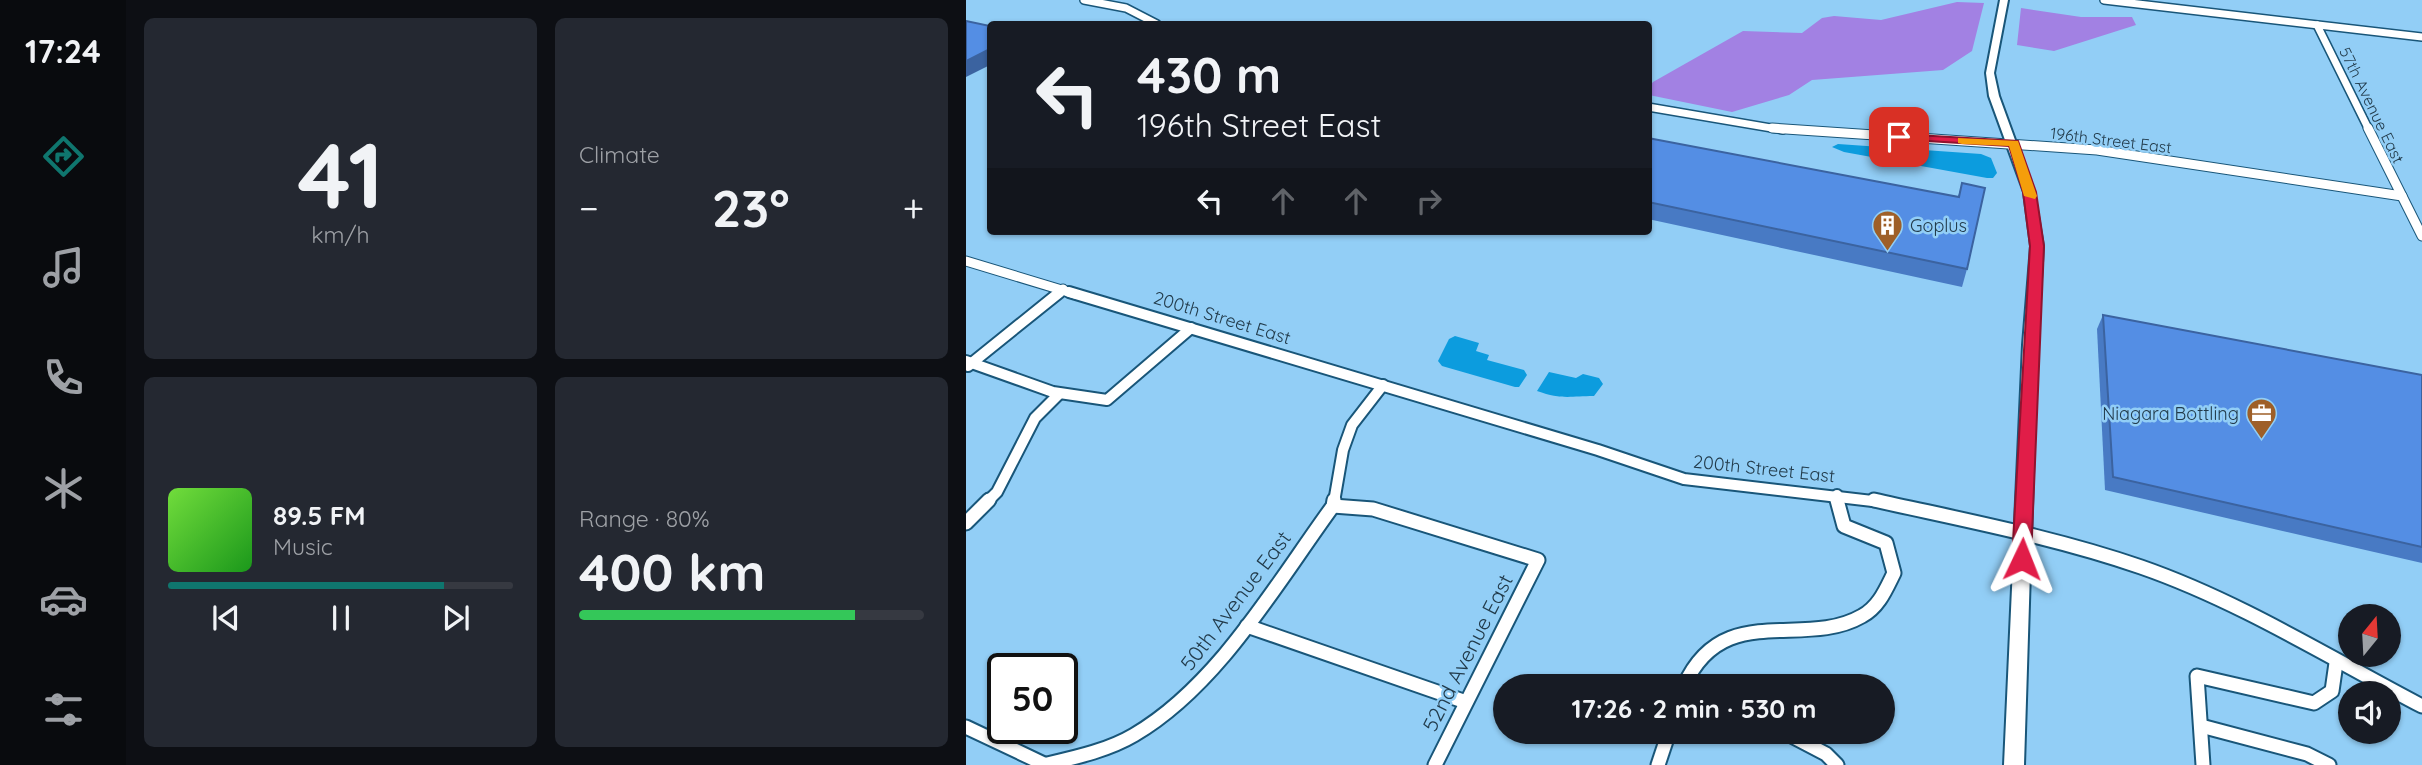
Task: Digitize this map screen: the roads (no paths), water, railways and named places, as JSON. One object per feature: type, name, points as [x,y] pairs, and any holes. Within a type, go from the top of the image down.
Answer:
[{"type":"main road","points":[[2004,0],[1990,73],[1994,96],[2014,143],[2029,192],[2037,246],[2014,765]]},
{"type":"street","points":[[1084,0],[1126,8],[1155,21]]},
{"type":"street","points":[[2104,0],[2422,37]]},
{"type":"street","name":"57th Avenue East","points":[[2317,25],[2422,236]]},
{"type":"street","name":"196th Street East","points":[[1652,108],[1796,132],[2014,143],[2124,154],[2402,196]]},
{"type":"street","name":"200th Street East","points":[[966,261],[1383,385],[1684,479],[1838,495],[2077,546],[2144,568],[2230,605],[2422,706]]},
{"type":"street","points":[[968,364],[1063,289]]},
{"type":"street","points":[[968,364],[1059,394],[1090,401],[1107,400],[1191,328]]},
{"type":"street","name":"50th Avenue East","points":[[1043,764],[1106,749],[1159,721],[1209,675],[1333,506],[1343,450],[1352,425],[1383,385]]},
{"type":"street","points":[[966,523],[996,492],[1035,418],[1059,394]]},
{"type":"street","points":[[1694,674],[1701,659],[1728,638],[1749,630],[1819,629],[1847,624],[1867,613],[1884,597],[1894,573],[1886,543],[1844,526],[1838,510],[1838,495]]},
{"type":"street","name":"52nd Avenue East","points":[[1333,506],[1373,509],[1538,560],[1435,765]]},
{"type":"street","points":[[1247,626],[1466,702]]},
{"type":"street","points":[[2203,765],[2197,676],[2314,703],[2332,691],[2336,663]]},
{"type":"street","points":[[2201,726],[2306,754],[2329,765]]},
{"type":"street","points":[[966,727],[1043,764]]},
{"type":"street","points":[[1658,765],[1665,744]]},
{"type":"street","points":[[1807,744],[1826,754],[1837,765]]},
{"type":"water","points":[[1838,144],[1981,154],[1991,158],[1997,173],[1993,178],[1987,178],[1844,152],[1832,147]]},
{"type":"water","points":[[1455,336],[1479,343],[1476,351],[1489,355],[1487,360],[1524,370],[1527,375],[1519,387],[1515,387],[1442,366],[1438,361],[1449,339]]},
{"type":"water","points":[[1549,372],[1576,378],[1583,374],[1599,378],[1603,384],[1594,396],[1560,397],[1537,391]]},
{"type":"place","name":"Goplus","points":[[1887,253]]},
{"type":"place","name":"Niagara Bottling","points":[[2262,441]]}]
